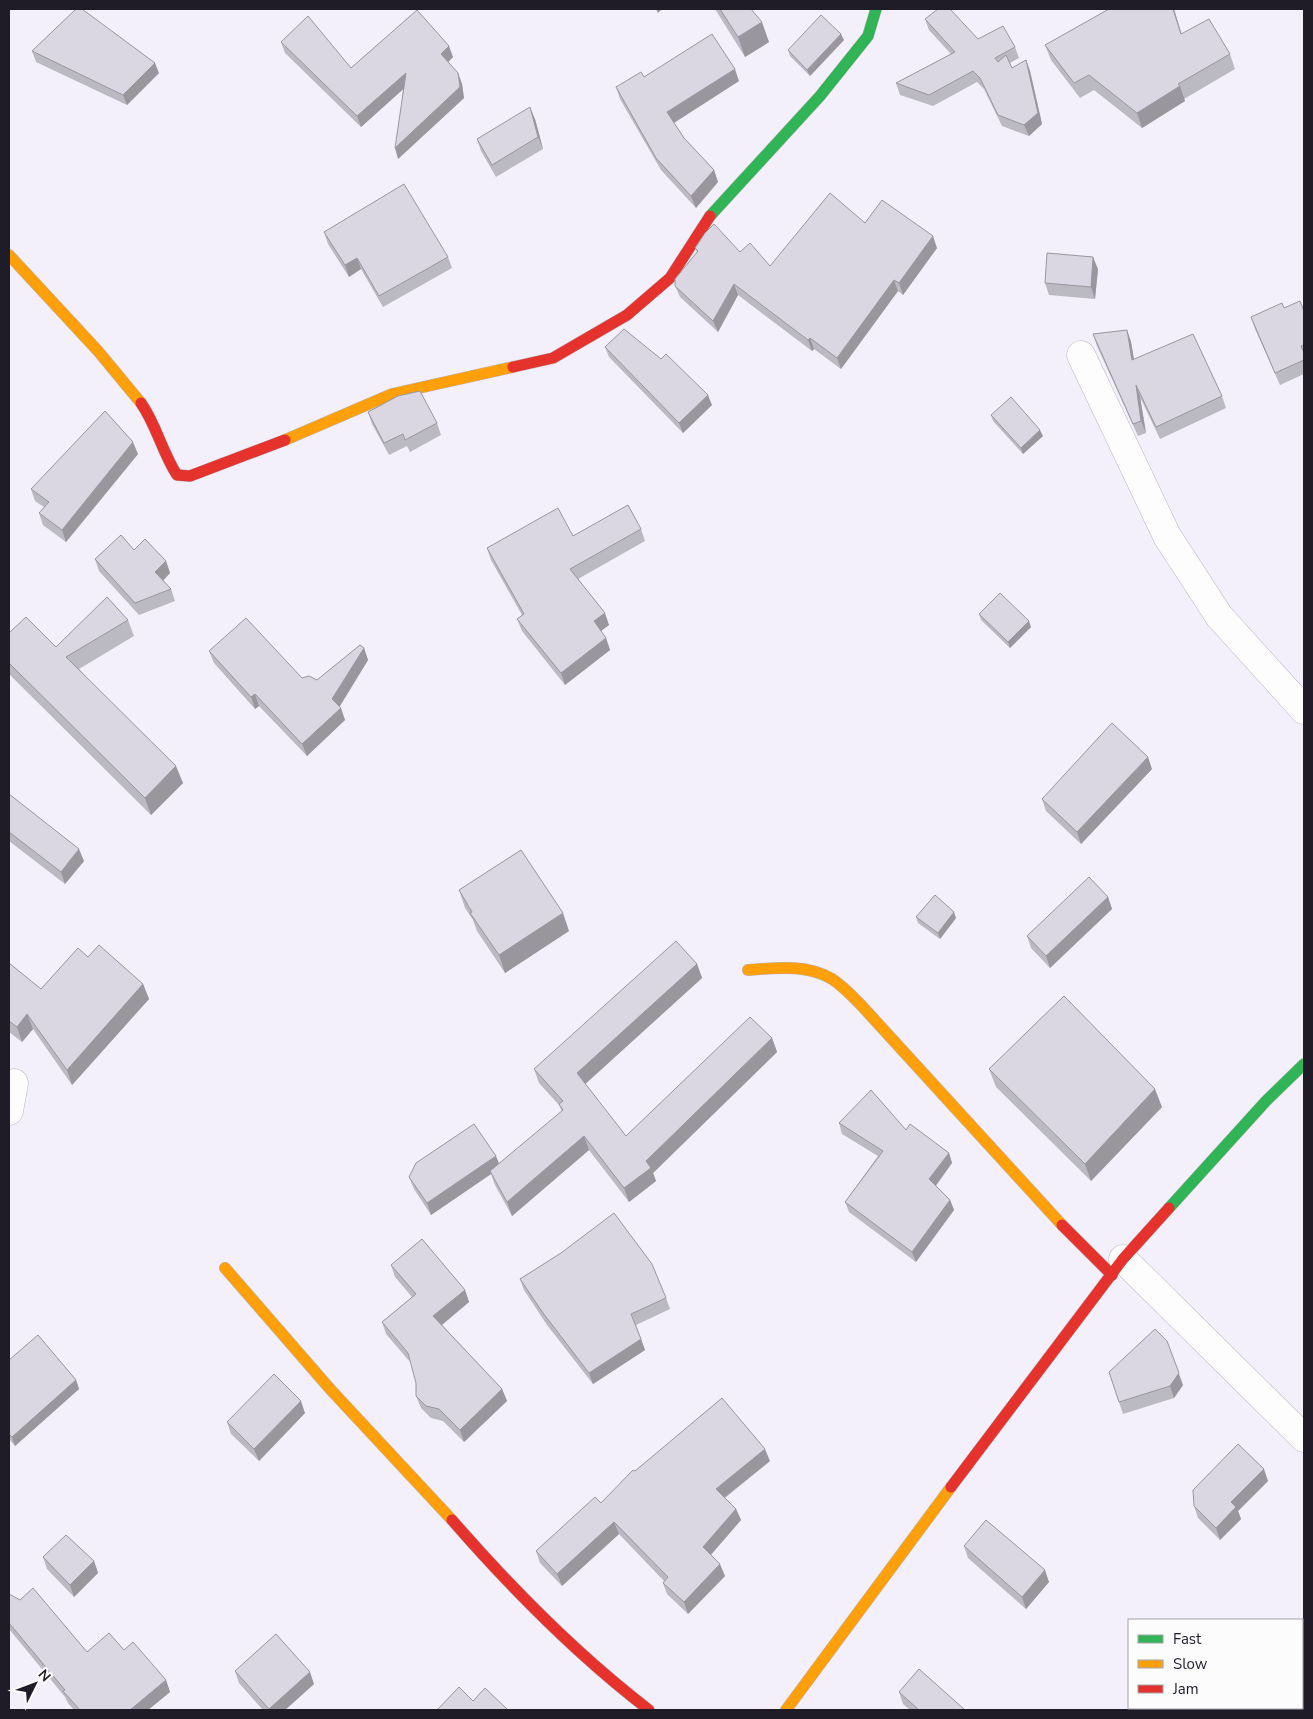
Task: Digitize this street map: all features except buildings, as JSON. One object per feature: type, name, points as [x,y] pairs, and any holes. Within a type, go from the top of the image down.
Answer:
[{"type":"street","points":[[9,255],[122,378],[150,415],[171,467],[177,475],[190,476],[257,452],[392,394],[553,358],[627,314],[670,278],[693,240],[718,205],[820,96],[868,36],[876,9]]},
{"type":"street","points":[[1081,355],[1167,536],[1219,616],[1304,710]]},
{"type":"street","points":[[748,970],[785,967],[814,972],[832,979],[862,1005],[1054,1216],[1118,1267],[1304,1438]]},
{"type":"street","points":[[786,1710],[827,1652],[1118,1267],[1266,1101],[1304,1064]]},
{"type":"street","points":[[9,1111],[14,1083]]},
{"type":"street","points":[[225,1268],[331,1390],[427,1492],[501,1576],[602,1674],[649,1710]]},
{"type":"traffic: fast","points":[[710,216],[820,96],[868,36],[876,9]]},
{"type":"traffic: fast","points":[[1169,1208],[1266,1101],[1304,1064]]},
{"type":"traffic: slow","points":[[9,255],[98,351],[141,403]]},
{"type":"traffic: slow","points":[[285,440],[392,394],[513,367]]},
{"type":"traffic: slow","points":[[748,970],[802,969],[822,974],[840,985],[861,1005],[1062,1225]]},
{"type":"traffic: slow","points":[[225,1268],[331,1390],[452,1520]]},
{"type":"traffic: slow","points":[[786,1710],[951,1487]]},
{"type":"traffic: jam","points":[[513,367],[553,358],[627,315],[670,278],[710,216]]},
{"type":"traffic: jam","points":[[141,403],[177,475],[190,476],[285,440]]},
{"type":"traffic: jam","points":[[951,1487],[1123,1259],[1169,1208]]},
{"type":"traffic: jam","points":[[1062,1225],[1112,1275]]},
{"type":"traffic: jam","points":[[452,1520],[521,1596],[570,1643],[649,1710]]}]
